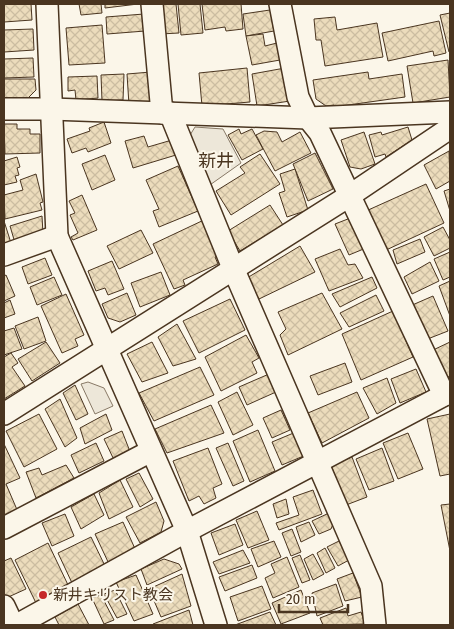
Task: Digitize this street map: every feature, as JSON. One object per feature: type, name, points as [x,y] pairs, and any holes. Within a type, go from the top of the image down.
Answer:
[{"type":"street","points":[[47,4],[57,236],[187,531],[216,625]]},
{"type":"street","points":[[152,4],[166,113],[371,586],[375,625]]},
{"type":"street","points":[[4,606],[15,625],[317,461],[447,393],[349,196],[320,133],[308,118],[298,98],[280,4]]},
{"type":"street","points":[[4,109],[308,118],[450,112]]},
{"type":"street","points":[[4,414],[349,196],[450,128]]},
{"type":"street","points":[[4,256],[57,236]]},
{"type":"street","points":[[4,528],[151,451]]},
{"type":"shaded area","points":[[195,127],[223,129],[241,163],[207,187],[187,140]]},
{"type":"shaded area","points":[[88,382],[104,388],[113,406],[95,414],[81,384]]},
{"type":"building","points":[[4,4],[31,4],[32,20],[4,22]]},
{"type":"building","points":[[79,4],[101,4],[102,13],[81,15]]},
{"type":"building","points":[[105,4],[138,4],[105,8]]},
{"type":"building","points":[[157,4],[176,4],[179,33],[160,34]]},
{"type":"building","points":[[178,4],[200,4],[203,33],[181,35]]},
{"type":"building","points":[[202,4],[241,4],[243,29],[226,31],[225,27],[205,30]]},
{"type":"building","points":[[270,10],[274,31],[246,36],[243,14]]},
{"type":"building","points":[[450,13],[450,52],[449,52],[440,15]]},
{"type":"building","points":[[144,14],[145,31],[107,34],[106,17]]},
{"type":"building","points":[[335,17],[337,30],[377,23],[383,57],[325,66],[321,40],[316,40],[314,19]]},
{"type":"building","points":[[439,21],[446,53],[434,56],[433,51],[388,61],[382,33]]},
{"type":"building","points":[[102,25],[105,63],[69,65],[66,28]]},
{"type":"building","points":[[33,29],[34,50],[4,52],[4,30]]},
{"type":"building","points":[[263,34],[265,46],[277,43],[280,60],[252,65],[246,36]]},
{"type":"building","points":[[33,58],[34,77],[4,78],[4,59]]},
{"type":"building","points":[[448,60],[450,97],[413,103],[407,66]]},
{"type":"building","points":[[247,68],[250,102],[202,106],[199,73]]},
{"type":"building","points":[[285,68],[290,101],[257,106],[252,74]]},
{"type":"building","points":[[151,72],[153,97],[148,103],[129,105],[127,74]]},
{"type":"building","points":[[368,72],[369,79],[402,74],[405,97],[334,107],[334,105],[326,106],[316,99],[313,80]]},
{"type":"building","points":[[124,74],[123,100],[102,101],[101,75]]},
{"type":"building","points":[[97,76],[98,98],[76,100],[75,90],[68,91],[68,77]]},
{"type":"building","points":[[4,79],[35,79],[36,90],[26,100],[4,101]]},
{"type":"building","points":[[104,122],[111,143],[88,152],[86,148],[72,153],[67,139],[90,131],[89,128]]},
{"type":"building","points":[[4,124],[17,124],[17,129],[30,129],[30,134],[40,134],[40,153],[5,154]]},
{"type":"building","points":[[408,127],[412,140],[386,157],[385,154],[375,157],[369,135],[381,132],[382,135]]},
{"type":"building","points":[[239,129],[241,134],[252,129],[263,149],[242,160],[228,135]]},
{"type":"building","points":[[264,131],[277,132],[282,142],[300,132],[311,153],[275,171],[256,135]]},
{"type":"building","points":[[364,132],[375,164],[361,169],[350,167],[341,140]]},
{"type":"building","points":[[144,136],[148,147],[172,140],[176,155],[133,168],[125,141]]},
{"type":"building","points":[[449,151],[450,181],[436,189],[424,165]]},
{"type":"building","points":[[315,153],[333,189],[308,201],[293,164]]},
{"type":"building","points":[[260,154],[280,184],[231,215],[216,191],[245,173],[240,167]]},
{"type":"building","points":[[105,155],[115,180],[92,190],[82,164]]},
{"type":"building","points":[[17,157],[20,167],[17,168],[19,175],[15,176],[17,182],[4,185],[4,161]]},
{"type":"building","points":[[178,166],[198,211],[159,227],[153,211],[159,209],[146,180]]},
{"type":"building","points":[[295,169],[308,210],[287,217],[279,193],[285,191],[280,174]]},
{"type":"building","points":[[36,174],[43,202],[40,203],[42,210],[5,219],[4,195],[23,190],[20,180]]},
{"type":"building","points":[[426,184],[444,223],[384,251],[366,211]]},
{"type":"building","points":[[450,189],[450,211],[444,191]]},
{"type":"building","points":[[82,195],[97,230],[73,240],[71,237],[78,233],[70,215],[75,213],[69,201]]},
{"type":"building","points":[[270,205],[283,225],[240,251],[228,231]]},
{"type":"building","points":[[42,216],[43,234],[15,243],[10,226]]},
{"type":"building","points":[[353,217],[366,248],[349,255],[335,224]]},
{"type":"building","points":[[206,219],[221,254],[215,257],[218,264],[183,280],[185,285],[174,289],[153,244]]},
{"type":"building","points":[[4,221],[11,243],[4,245]]},
{"type":"building","points":[[443,227],[450,240],[450,248],[434,256],[424,237]]},
{"type":"building","points":[[141,230],[153,253],[119,269],[107,246]]},
{"type":"building","points":[[420,239],[425,252],[397,264],[393,250]]},
{"type":"building","points":[[300,246],[315,272],[259,299],[247,278]]},
{"type":"building","points":[[340,249],[348,265],[355,264],[363,278],[329,291],[315,259]]},
{"type":"building","points":[[450,252],[450,277],[443,280],[434,259]]},
{"type":"building","points":[[45,258],[52,275],[28,284],[22,267]]},
{"type":"building","points":[[112,261],[124,289],[108,295],[105,288],[96,291],[88,271]]},
{"type":"building","points":[[430,262],[439,281],[412,294],[404,277]]},
{"type":"building","points":[[161,272],[170,295],[140,307],[131,283]]},
{"type":"building","points":[[6,275],[15,296],[4,301],[4,276]]},
{"type":"building","points":[[54,277],[62,295],[37,305],[30,287]]},
{"type":"building","points":[[372,277],[377,288],[340,307],[332,294]]},
{"type":"building","points":[[450,281],[450,316],[439,286]]},
{"type":"building","points":[[127,293],[136,315],[120,322],[108,318],[102,304]]},
{"type":"building","points":[[322,293],[342,329],[288,355],[280,335],[286,329],[278,312]]},
{"type":"building","points":[[66,294],[84,335],[75,339],[78,346],[62,353],[41,306]]},
{"type":"building","points":[[376,295],[384,311],[349,327],[340,313]]},
{"type":"building","points":[[433,296],[448,331],[425,340],[410,306]]},
{"type":"building","points":[[230,299],[245,330],[199,353],[183,321]]},
{"type":"building","points":[[10,300],[15,314],[4,318],[4,303]]},
{"type":"building","points":[[393,311],[413,357],[361,380],[342,334]]},
{"type":"building","points":[[38,317],[46,341],[24,349],[15,326]]},
{"type":"building","points":[[177,324],[196,359],[173,366],[158,337]]},
{"type":"building","points":[[14,328],[22,349],[4,355],[4,331]]},
{"type":"building","points":[[246,335],[259,358],[252,362],[257,373],[221,391],[205,357]]},
{"type":"building","points":[[46,342],[60,363],[32,381],[18,359]]},
{"type":"building","points":[[152,342],[168,373],[142,382],[127,354]]},
{"type":"building","points":[[450,342],[450,376],[444,379],[431,351]]},
{"type":"building","points":[[11,353],[18,363],[12,367],[25,386],[4,399],[4,357]]},
{"type":"building","points":[[345,363],[352,382],[318,395],[310,376]]},
{"type":"building","points":[[200,367],[214,395],[154,421],[139,393]]},
{"type":"building","points":[[416,369],[426,392],[400,403],[391,379]]},
{"type":"building","points":[[269,374],[276,392],[247,405],[239,387]]},
{"type":"building","points":[[387,378],[396,403],[377,414],[363,388]]},
{"type":"building","points":[[75,385],[88,414],[76,420],[63,393]]},
{"type":"building","points":[[237,392],[253,425],[233,435],[218,402]]},
{"type":"building","points":[[357,392],[369,418],[322,443],[308,413]]},
{"type":"building","points":[[60,399],[77,438],[65,447],[45,409]]},
{"type":"building","points":[[211,405],[224,433],[167,453],[155,429]]},
{"type":"building","points":[[281,410],[290,430],[272,438],[263,418]]},
{"type":"building","points":[[39,414],[57,449],[24,467],[6,431]]},
{"type":"building","points":[[106,414],[112,430],[85,444],[80,428]]},
{"type":"building","points":[[450,414],[450,474],[440,476],[427,419]]},
{"type":"building","points":[[258,430],[275,471],[250,482],[233,441]]},
{"type":"building","points":[[122,431],[129,449],[127,454],[115,462],[104,439]]},
{"type":"building","points":[[296,432],[306,455],[282,465],[272,442]]},
{"type":"building","points":[[408,433],[423,469],[398,479],[383,443]]},
{"type":"building","points":[[96,443],[104,461],[79,473],[71,455]]},
{"type":"building","points":[[228,443],[244,481],[233,486],[216,448]]},
{"type":"building","points":[[4,444],[20,478],[6,484],[18,512],[4,518]]},
{"type":"building","points":[[208,448],[222,484],[213,488],[216,498],[204,504],[199,496],[189,501],[173,461]]},
{"type":"building","points":[[382,448],[394,481],[369,490],[356,459]]},
{"type":"building","points":[[352,457],[367,497],[346,505],[331,465]]},
{"type":"building","points":[[66,465],[74,478],[36,498],[26,472],[39,468],[42,475]]},
{"type":"building","points":[[139,473],[153,499],[140,507],[126,479]]},
{"type":"building","points":[[120,480],[133,507],[109,519],[99,493]]},
{"type":"building","points":[[313,490],[322,514],[279,530],[276,523],[299,515],[293,497]]},
{"type":"building","points":[[94,494],[104,515],[81,529],[71,507]]},
{"type":"building","points":[[286,499],[289,514],[277,518],[273,504]]},
{"type":"building","points":[[156,502],[164,521],[161,532],[140,543],[126,517]]},
{"type":"building","points":[[450,504],[450,551],[441,505]]},
{"type":"building","points":[[257,511],[269,540],[248,548],[236,520]]},
{"type":"building","points":[[329,513],[333,524],[331,529],[319,534],[312,521]]},
{"type":"building","points":[[65,514],[74,536],[52,546],[42,523]]},
{"type":"building","points":[[123,522],[136,551],[109,564],[95,534]]},
{"type":"building","points":[[309,522],[315,535],[301,542],[296,527]]},
{"type":"building","points":[[235,524],[243,545],[219,555],[211,533]]},
{"type":"building","points":[[292,529],[301,552],[291,556],[282,533]]},
{"type":"building","points":[[91,537],[106,568],[72,583],[58,553]]},
{"type":"building","points":[[274,541],[281,557],[258,567],[251,549]]},
{"type":"building","points":[[339,541],[349,560],[338,566],[327,547]]},
{"type":"building","points":[[48,543],[69,587],[36,603],[15,560]]},
{"type":"building","points":[[325,548],[335,568],[326,573],[317,553]]},
{"type":"building","points":[[243,550],[250,563],[219,574],[213,562]]},
{"type":"building","points":[[313,554],[324,574],[313,580],[304,559]]},
{"type":"building","points":[[300,555],[310,580],[302,583],[292,558]]},
{"type":"building","points":[[287,557],[299,587],[273,598],[265,578],[275,573],[271,564]]},
{"type":"building","points":[[11,558],[26,589],[4,599],[4,561]]},
{"type":"building","points":[[164,559],[179,564],[182,569],[147,585],[141,569]]},
{"type":"building","points":[[252,565],[257,578],[225,591],[219,577]]},
{"type":"building","points":[[353,573],[362,597],[345,601],[337,579]]},
{"type":"building","points":[[182,574],[191,606],[161,617],[149,589]]},
{"type":"building","points":[[136,575],[153,614],[134,621],[116,582]]},
{"type":"building","points":[[336,584],[343,606],[317,616],[312,593]]},
{"type":"building","points":[[262,586],[271,609],[238,621],[230,597]]},
{"type":"building","points":[[115,590],[127,614],[117,618],[104,594]]},
{"type":"building","points":[[301,590],[310,613],[281,624],[272,603]]},
{"type":"building","points":[[101,595],[114,620],[104,624],[92,598]]},
{"type":"building","points":[[78,604],[89,625],[59,625],[55,617]]},
{"type":"building","points":[[346,608],[348,616],[361,612],[365,624],[323,625],[320,618]]},
{"type":"building","points":[[189,610],[193,625],[153,625],[153,624]]},
{"type":"building","points":[[270,612],[276,625],[235,625]]},
{"type":"place","name":"新井キリスト教会","points":[[43,595]]},
{"type":"district","name":"新井","points":[[216,161]]}]
